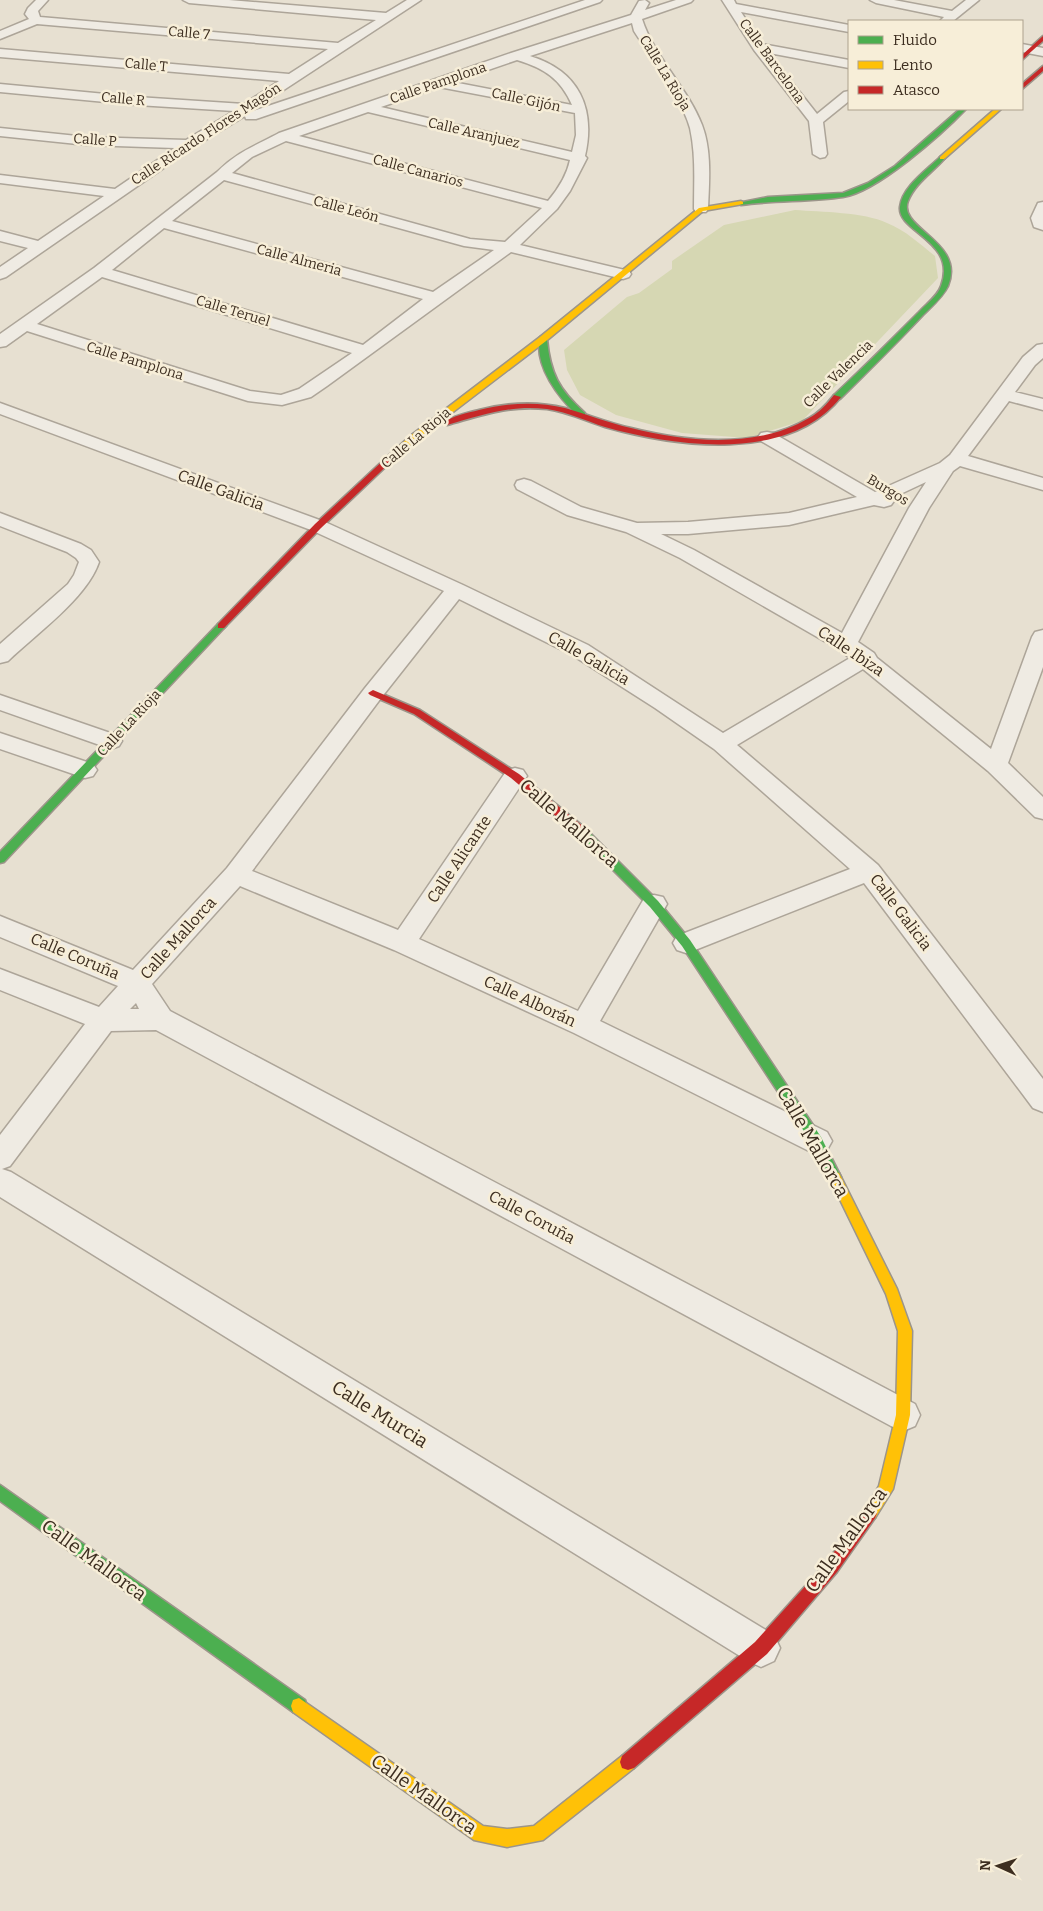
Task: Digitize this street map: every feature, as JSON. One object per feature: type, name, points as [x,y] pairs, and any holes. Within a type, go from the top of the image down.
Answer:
[{"type":"street","points":[[0,35],[36,20],[32,10],[42,0]]},
{"type":"street","points":[[189,0],[386,17]]},
{"type":"street","name":"Calle Ricardo Flores Magón","points":[[0,274],[115,193],[221,126],[291,78],[324,58],[342,54],[386,17],[415,0]]},
{"type":"street","points":[[221,126],[596,0]]},
{"type":"street","name":"Calle La Rioja","points":[[0,859],[245,600],[318,526],[412,439],[543,339],[701,209],[702,157],[696,126],[680,94],[640,31],[636,17],[644,0]]},
{"type":"street","points":[[636,17],[687,0]]},
{"type":"street","points":[[876,0],[950,18],[973,0]]},
{"type":"street","points":[[731,4],[848,28]]},
{"type":"street","name":"Calle Barcelona","points":[[731,4],[758,47],[816,121],[820,154]]},
{"type":"street","name":"Calle Pamplona","points":[[25,325],[100,271],[222,175],[231,164],[250,152],[284,136],[318,126],[515,56],[636,17]]},
{"type":"street","name":"Calle 7","points":[[36,20],[342,54]]},
{"type":"street","points":[[1023,41],[1034,48]]},
{"type":"street","points":[[758,47],[848,64]]},
{"type":"street","name":"Calle T","points":[[0,52],[291,78]]},
{"type":"street","name":"Calle Pamplona","points":[[25,325],[248,396],[282,400],[305,393],[510,247],[552,206],[570,179],[580,158],[582,112],[573,91],[556,70],[546,64],[515,56]]},
{"type":"street","points":[[363,64],[392,68]]},
{"type":"street","points":[[1023,86],[1043,68]]},
{"type":"street","name":"Calle Gijón","points":[[440,83],[582,112]]},
{"type":"street","name":"Calle R","points":[[0,88],[137,101],[246,108]]},
{"type":"street","name":"Calle Barcelona","points":[[816,121],[848,96]]},
{"type":"street","name":"Calle Aranjuez","points":[[368,108],[580,158]]},
{"type":"street","points":[[701,209],[768,199],[844,195],[870,184],[897,167],[963,110]]},
{"type":"street","name":"Calle Valencia","points":[[412,439],[471,413],[500,406],[544,406],[582,415],[609,426],[667,438],[742,441],[790,430],[810,421],[832,403],[925,310],[945,286],[948,271],[946,261],[939,246],[928,234],[906,221],[902,211],[908,194],[927,173],[997,110]]},
{"type":"street","name":"Calle P","points":[[0,132],[87,141],[190,144]]},
{"type":"street","name":"Calle Canarios","points":[[284,136],[552,206]]},
{"type":"street","points":[[897,167],[927,173]]},
{"type":"street","name":"Calle León","points":[[222,175],[470,243],[510,247],[623,274]]},
{"type":"street","points":[[0,179],[115,193]]},
{"type":"street","points":[[1043,206],[1038,218],[1039,224],[1043,226]]},
{"type":"street","name":"Calle Almeria","points":[[161,223],[436,298]]},
{"type":"street","points":[[0,236],[39,246]]},
{"type":"street","name":"Calle León","points":[[470,243],[495,258],[608,286]]},
{"type":"street","name":"Calle Teruel","points":[[100,271],[365,351]]},
{"type":"street","points":[[0,342],[25,325]]},
{"type":"street","points":[[543,339],[545,363],[550,379],[557,391],[582,415]]},
{"type":"street","points":[[846,644],[919,508],[951,463],[1036,355]]},
{"type":"street","points":[[1004,394],[1043,405]]},
{"type":"street","name":"Calle Galicia","points":[[0,408],[318,526],[456,589],[580,650],[663,703],[722,744],[869,870],[1043,1100]]},
{"type":"street","name":"Burgos","points":[[790,430],[882,496]]},
{"type":"street","name":"Burgos","points":[[766,437],[882,496],[919,508]]},
{"type":"street","points":[[951,463],[1043,484]]},
{"type":"street","name":"Calle Ibiza","points":[[633,528],[688,528],[779,520],[882,496],[951,463]]},
{"type":"street","name":"Calle Ibiza","points":[[524,485],[574,511],[633,528],[687,554],[846,644],[866,658],[996,764],[1043,811]]},
{"type":"street","points":[[0,519],[74,548],[84,554],[89,562],[84,576],[75,588],[1,653]]},
{"type":"street","name":"Calle Mallorca","points":[[0,1157],[104,1020],[236,874],[373,693],[456,589]]},
{"type":"street","points":[[996,764],[1043,637]]},
{"type":"street","points":[[722,744],[866,658]]},
{"type":"street","name":"Calle Mallorca","points":[[0,1492],[480,1834],[507,1838],[537,1834],[644,1749],[761,1648],[832,1567],[886,1489],[903,1415],[905,1331],[892,1293],[874,1253],[817,1141],[686,943],[654,904],[606,854],[566,817],[515,776],[417,712],[373,693]]},
{"type":"street","points":[[0,702],[111,741]]},
{"type":"street","points":[[0,741],[85,770]]},
{"type":"street","name":"Calle Alicante","points":[[403,943],[515,776]]},
{"type":"street","points":[[686,943],[869,870]]},
{"type":"street","name":"Calle Alborán","points":[[236,874],[403,943],[584,1026],[817,1141]]},
{"type":"street","points":[[584,1026],[654,904]]},
{"type":"street","name":"Calle Coruña","points":[[0,926],[138,983],[160,1019]]},
{"type":"street","name":"Calle Coruña","points":[[0,979],[104,1020],[160,1019],[903,1415]]},
{"type":"street","name":"Calle Murcia","points":[[0,1181],[761,1648]]},
{"type":"green space","points":[[795,210],[855,215],[878,219],[894,226],[935,256],[938,278],[802,421],[747,438],[682,433],[616,415],[580,395],[567,370],[564,350],[627,297],[639,293],[672,269],[672,261],[724,225]]},
{"type":"traffic: fast","points":[[741,203],[768,199],[844,195],[870,184],[897,167],[962,110]]},
{"type":"traffic: fast","points":[[837,397],[915,320],[944,288],[947,269],[944,256],[937,246],[904,215],[903,208],[913,188],[942,158]]},
{"type":"traffic: fast","points":[[543,339],[546,363],[553,382],[565,398],[582,415]]},
{"type":"traffic: fast","points":[[0,859],[221,626]]},
{"type":"traffic: fast","points":[[581,831],[654,904],[686,943],[817,1141],[835,1177]]},
{"type":"traffic: fast","points":[[0,1492],[299,1706]]},
{"type":"traffic: slow","points":[[942,158],[997,110]]},
{"type":"traffic: slow","points":[[392,457],[412,439],[543,339],[701,209],[741,203]]},
{"type":"traffic: slow","points":[[835,1177],[892,1293],[905,1331],[903,1415],[886,1489],[870,1513]]},
{"type":"traffic: slow","points":[[299,1706],[480,1834],[507,1838],[537,1834],[628,1762]]},
{"type":"traffic: jam","points":[[1023,57],[1043,38]]},
{"type":"traffic: jam","points":[[1023,86],[1043,68]]},
{"type":"traffic: jam","points":[[447,423],[471,414],[496,409],[534,406],[563,410],[608,425],[657,436],[712,442],[739,441],[765,438],[790,431],[815,418],[837,397]]},
{"type":"traffic: jam","points":[[221,626],[318,526],[392,457]]},
{"type":"traffic: jam","points":[[373,693],[417,712],[515,776],[581,831]]},
{"type":"traffic: jam","points":[[628,1762],[761,1648],[832,1567],[870,1513]]}]
